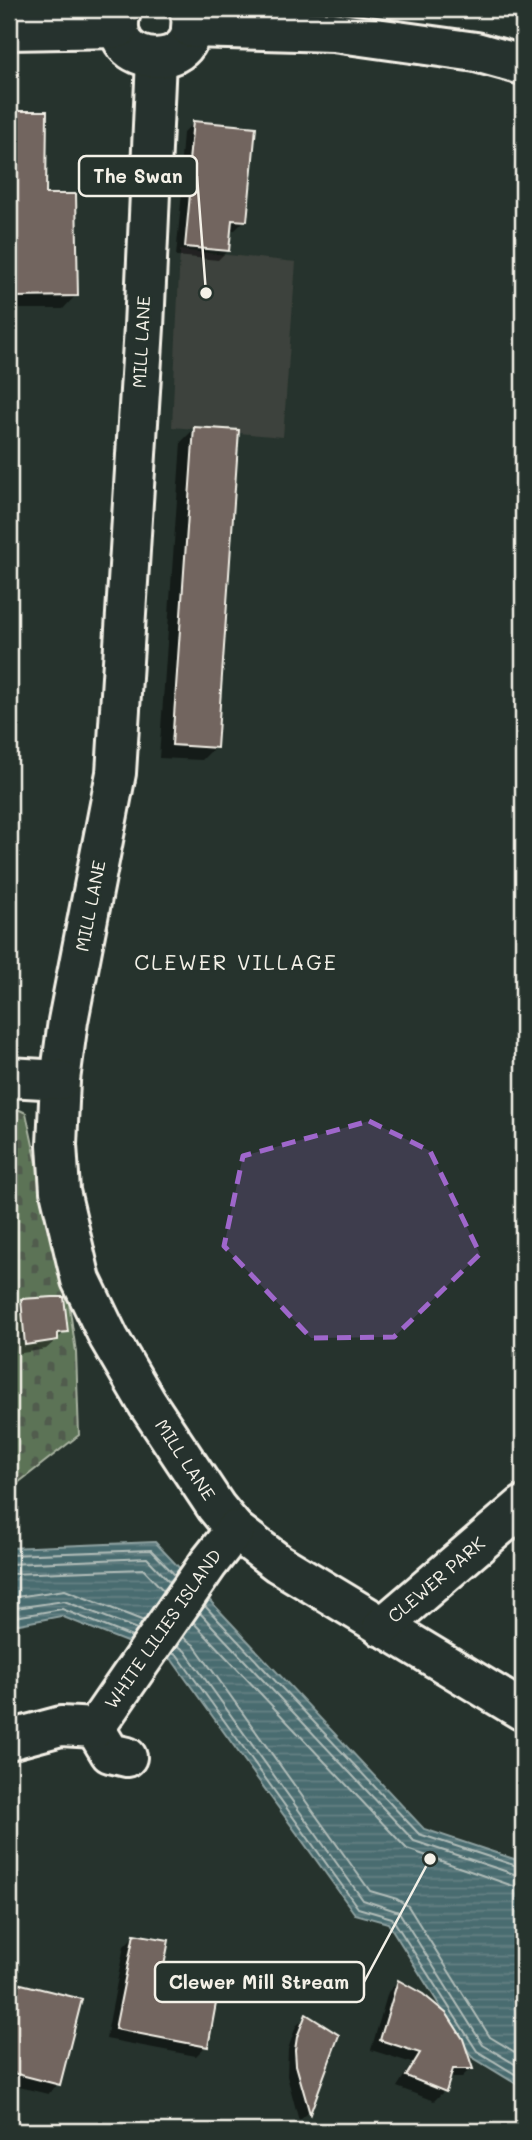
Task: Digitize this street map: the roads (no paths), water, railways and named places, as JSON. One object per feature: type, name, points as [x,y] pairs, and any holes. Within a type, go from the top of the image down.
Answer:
[{"type":"street","points":[[9,30],[121,18],[125,41],[132,51],[156,59],[168,57],[179,50],[187,40],[190,18],[333,32],[476,52],[523,65]]},
{"type":"street","name":"MILL LANE","points":[[156,59],[144,327],[116,773],[68,1021],[60,1080],[57,1145],[60,1191],[81,1280],[109,1338],[146,1403],[216,1507],[235,1530],[278,1563],[523,1711]]},
{"type":"street","points":[[9,1077],[60,1080]]},
{"type":"street","name":"CLEWER PARK","points":[[382,1627],[523,1506]]},
{"type":"street","name":"WHITE LILIES ISLAND","points":[[95,1728],[208,1564],[235,1530]]},
{"type":"street","points":[[9,1740],[61,1726],[95,1728],[110,1753],[127,1757]]},
{"type":"water","points":[[155,1542],[424,1829],[523,1862],[523,2088],[472,2057],[388,1923],[355,1914],[172,1660],[61,1616],[9,1626],[9,1548]]},
{"type":"place","name":"The Swan","points":[[206,293]]},
{"type":"place","name":"Clewer Mill Stream","points":[[430,1859]]},
{"type":"district","name":"CLEWER VILLAGE","points":[[236,963]]}]
